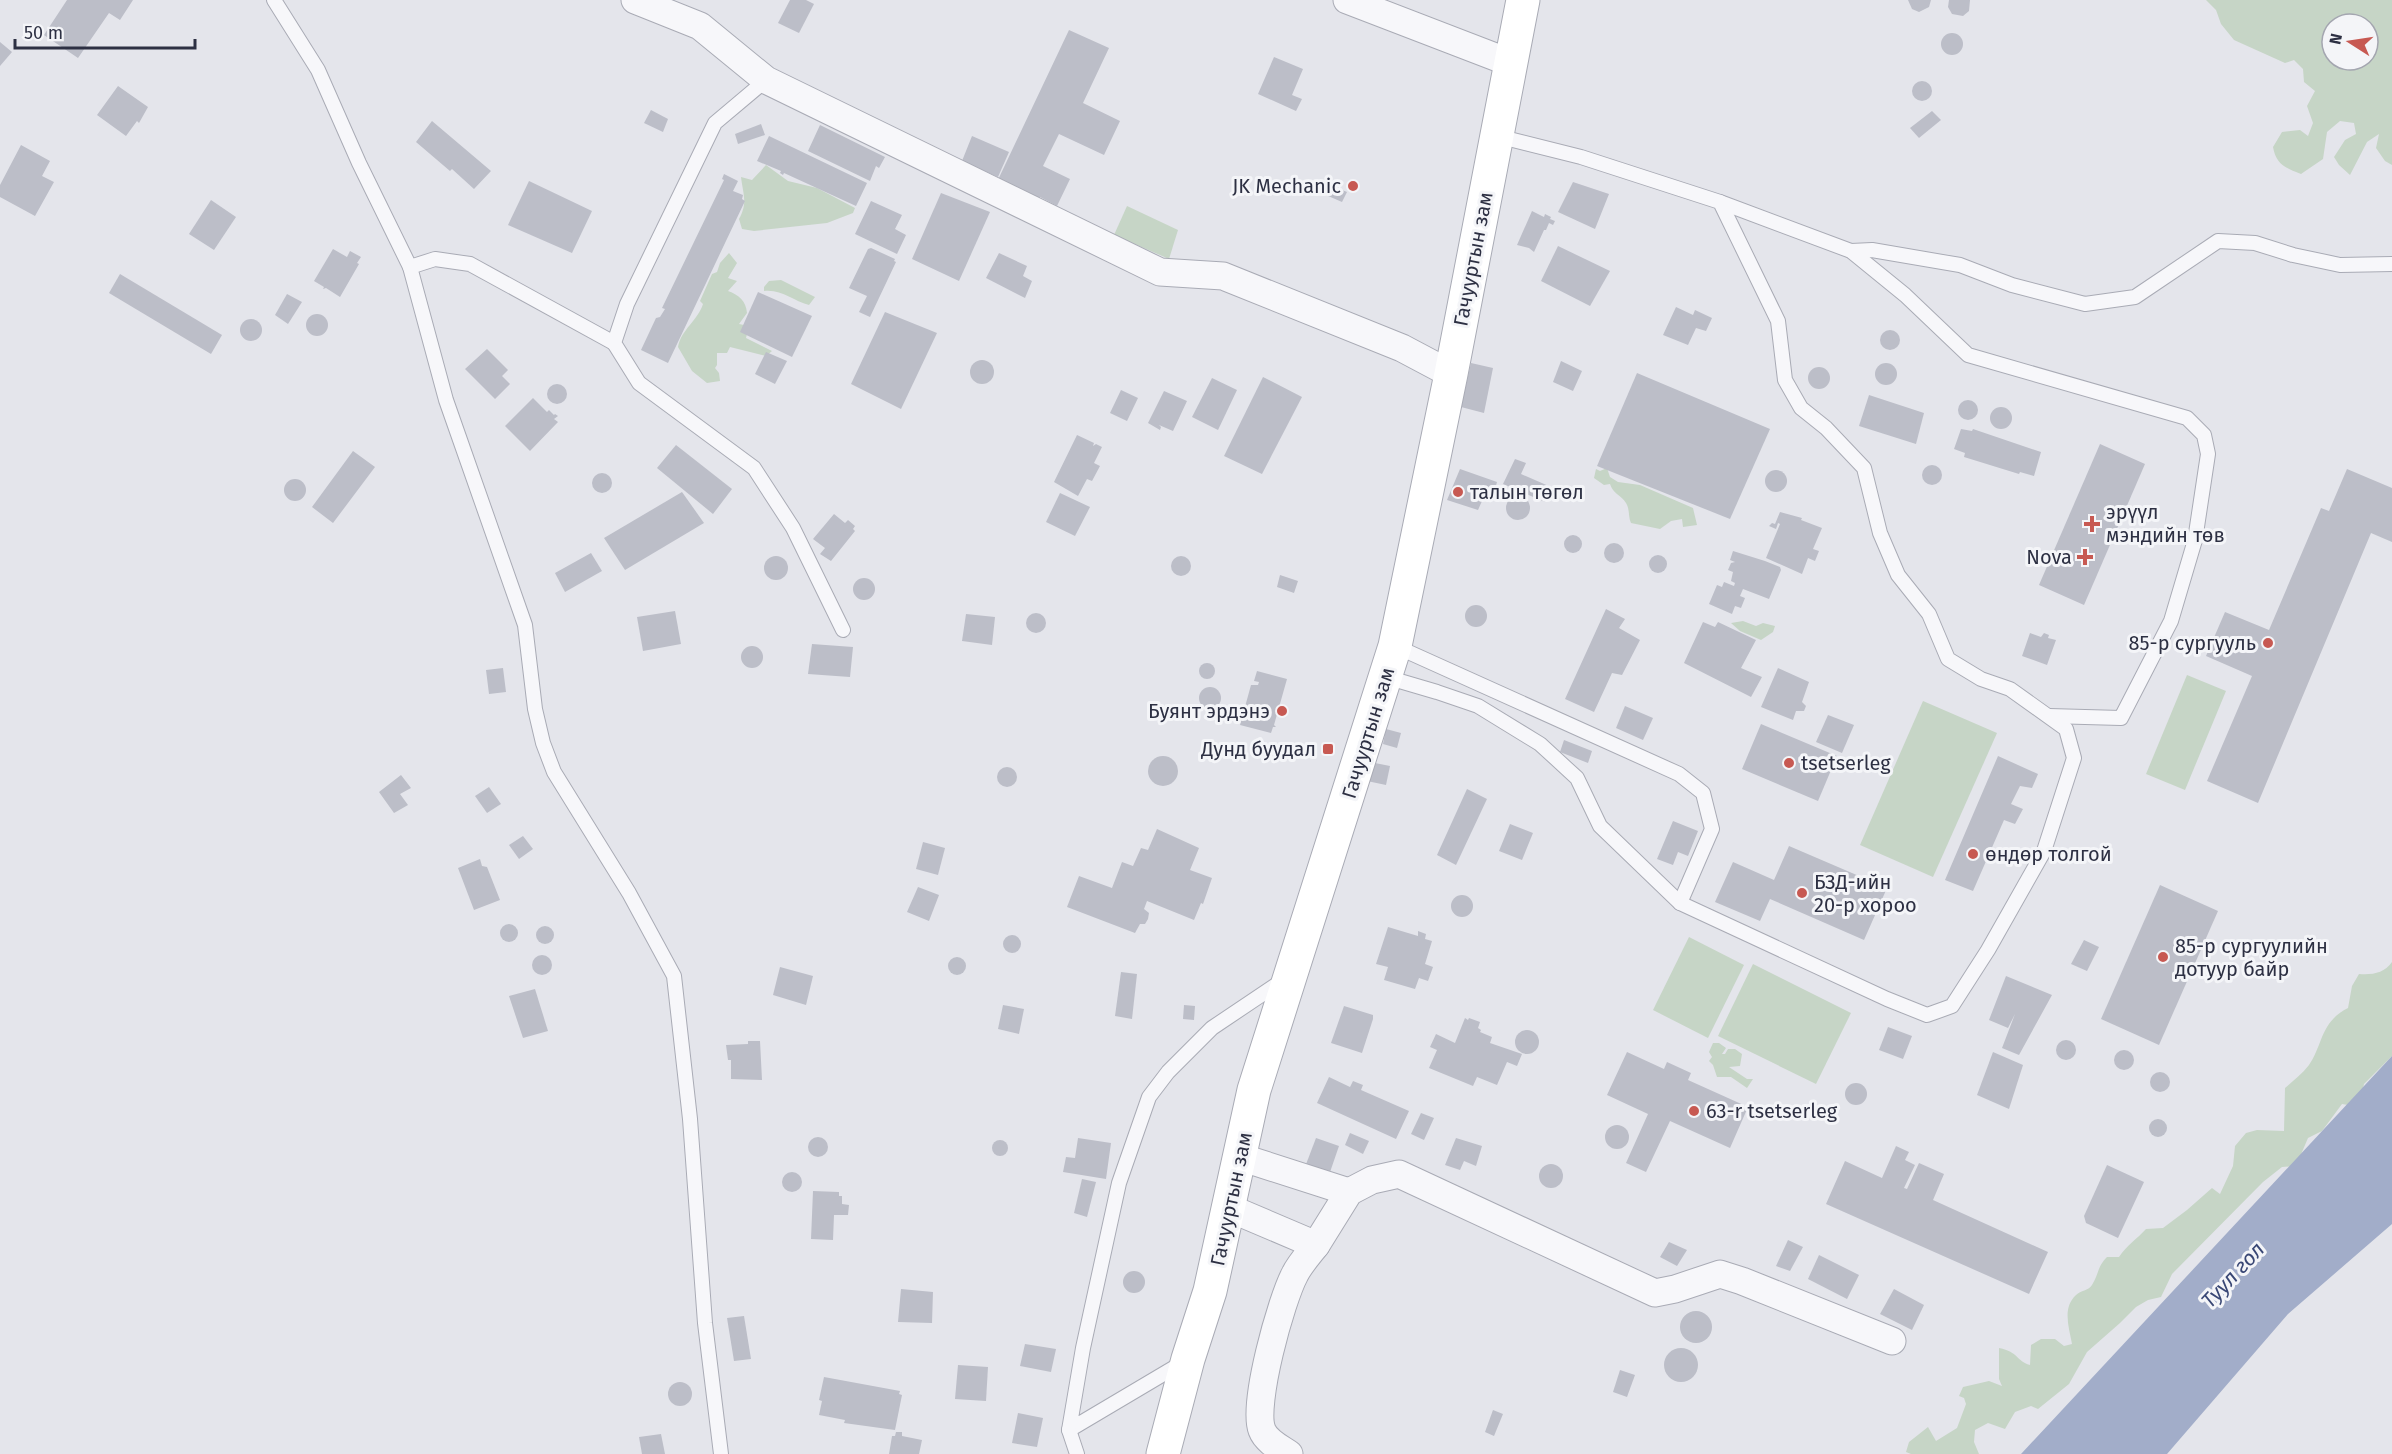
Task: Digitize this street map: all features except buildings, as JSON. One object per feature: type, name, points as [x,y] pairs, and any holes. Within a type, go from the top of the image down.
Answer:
[{"type":"main road","name":"Гачууртын зам","points":[[1163,1454],[1188,1359],[1210,1291],[1254,1090],[1395,646],[1451,374],[1523,0]]},
{"type":"street","points":[[635,0],[700,26],[766,80],[1160,272],[1223,276],[1402,348],[1451,374]]},
{"type":"street","points":[[1347,0],[1511,63]]},
{"type":"street","points":[[1240,1157],[1349,1192]]},
{"type":"street","points":[[1289,1454],[1272,1443],[1262,1432],[1258,1413],[1270,1347],[1294,1275],[1349,1192],[1372,1180],[1399,1174],[1655,1293],[1720,1274],[1892,1341]]},
{"type":"street","points":[[1228,1208],[1316,1245]]},
{"type":"lane","points":[[274,0],[318,70],[359,163],[410,267],[446,400],[525,625],[535,709],[550,763],[629,893],[674,976],[690,1119],[705,1323],[721,1454]]},
{"type":"lane","points":[[614,343],[627,304],[715,123],[766,80]]},
{"type":"lane","points":[[1497,136],[1581,157],[1720,202],[1851,251],[1905,295],[1968,356],[2187,418],[2204,435],[2208,454],[2195,540],[2171,621],[2121,718],[2048,716]]},
{"type":"lane","points":[[1386,678],[1478,706],[1540,744],[1577,778],[1600,826],[1680,903],[1887,999],[1927,1015],[1952,1006],[1988,950],[2044,851],[2074,758],[2066,729],[2010,688],[1980,679],[1948,658],[1929,614],[1898,575],[1880,533],[1864,468],[1826,428],[1801,408],[1785,380],[1778,321],[1720,202]]},
{"type":"lane","points":[[1851,251],[1872,250],[1960,265],[2012,285],[2085,304],[2134,297],[2218,241],[2255,243],[2293,255],[2340,265],[2392,264]]},
{"type":"lane","points":[[410,267],[435,259],[470,264],[614,343],[639,383],[754,468],[793,528],[843,630]]},
{"type":"lane","points":[[1395,646],[1679,774],[1703,793],[1712,829],[1680,903]]},
{"type":"lane","points":[[1077,1454],[1069,1430],[1083,1348],[1119,1183],[1149,1097],[1168,1072],[1212,1029],[1291,975]]},
{"type":"lane","points":[[1069,1430],[1188,1359]]},
{"type":"green space","points":[[2206,0],[2392,0],[2392,165],[2385,161],[2376,148],[2379,134],[2367,142],[2350,175],[2334,157],[2345,140],[2356,134],[2354,123],[2340,121],[2327,132],[2323,159],[2301,174],[2282,165],[2276,158],[2273,147],[2282,132],[2300,130],[2308,136],[2313,123],[2307,106],[2315,91],[2304,82],[2303,69],[2294,60],[2285,63],[2234,40],[2221,24],[2216,10]]},
{"type":"green space","points":[[766,165],[788,181],[817,188],[855,208],[853,213],[827,223],[754,231],[742,229],[739,219],[744,203],[741,177],[752,180]]},
{"type":"green space","points":[[1127,206],[1178,230],[1169,259],[1114,235]]},
{"type":"green space","points":[[729,253],[737,263],[728,278],[737,281],[728,291],[741,299],[747,313],[739,324],[749,326],[746,338],[772,351],[766,356],[730,347],[727,353],[717,353],[715,368],[719,373],[720,381],[707,383],[692,371],[678,347],[682,335],[701,310],[703,304],[700,301],[712,274],[717,272],[720,263]]},
{"type":"green space","points":[[781,280],[815,297],[809,305],[782,293],[764,291],[769,281]]},
{"type":"green space","points":[[1607,468],[1610,477],[1618,482],[1640,485],[1693,508],[1697,525],[1683,527],[1682,519],[1671,521],[1660,529],[1631,523],[1624,500],[1610,484],[1604,485],[1594,478],[1596,469],[1600,471]]},
{"type":"green space","points":[[1743,621],[1756,626],[1763,623],[1775,626],[1773,632],[1761,640],[1740,631],[1731,623]]},
{"type":"green space","points":[[2187,675],[2226,691],[2185,790],[2146,774]]},
{"type":"green space","points":[[1923,701],[1997,733],[1933,877],[1860,845]]},
{"type":"green space","points":[[1689,937],[1744,965],[1708,1038],[1653,1010]]},
{"type":"green space","points":[[2392,962],[2392,1056],[2364,1084],[2362,1094],[2354,1106],[2342,1104],[2322,1131],[2308,1138],[2296,1166],[2282,1167],[2263,1182],[2172,1274],[2161,1297],[2148,1300],[2136,1307],[2087,1352],[2069,1384],[2038,1409],[2031,1406],[2015,1412],[2005,1429],[1988,1423],[1975,1430],[1974,1442],[1979,1454],[1911,1454],[1906,1452],[1909,1442],[1928,1427],[1936,1441],[1957,1428],[1966,1404],[1964,1398],[1959,1396],[1963,1387],[1989,1381],[2002,1386],[1999,1379],[1999,1348],[2014,1354],[2030,1365],[2031,1345],[2041,1339],[2055,1339],[2064,1346],[2072,1344],[2068,1318],[2069,1306],[2076,1295],[2092,1285],[2101,1264],[2107,1257],[2119,1257],[2146,1229],[2163,1228],[2212,1188],[2220,1194],[2233,1166],[2235,1146],[2246,1133],[2257,1130],[2284,1131],[2285,1088],[2309,1065],[2332,1020],[2348,1008],[2352,986],[2359,974],[2378,972]]},
{"type":"green space","points":[[1753,964],[1851,1013],[1816,1084],[1718,1036]]},
{"type":"green space","points":[[1713,1043],[1719,1043],[1726,1048],[1722,1054],[1725,1054],[1728,1049],[1735,1049],[1742,1054],[1740,1066],[1729,1067],[1747,1079],[1753,1079],[1747,1088],[1731,1077],[1717,1077],[1709,1061],[1712,1057],[1709,1052]]},
{"type":"water","name":"Туул гол","points":[[2392,1056],[2392,1224],[2288,1314],[2167,1454],[2021,1454]]},
{"type":"place","name":"JK Mechanic","points":[[1353,186]]},
{"type":"place","name":"талын төгөл","points":[[1458,492]]},
{"type":"place","name":"эрүүл мэндийн төв","points":[[2092,524]]},
{"type":"place","name":"Nova","points":[[2085,557]]},
{"type":"place","name":"85-р сургууль","points":[[2268,643]]},
{"type":"place","name":"Буянт эрдэнэ","points":[[1282,711]]},
{"type":"place","name":"Дунд буудал","points":[[1328,749]]},
{"type":"place","name":"tsetserleg","points":[[1789,763]]},
{"type":"place","name":"өндөр толгой","points":[[1973,854]]},
{"type":"place","name":"БЗД-ийн 20-р хороо","points":[[1802,893]]},
{"type":"place","name":"85-р сургуулийн дотуур байр","points":[[2163,957]]},
{"type":"place","name":"63-r tsetserleg","points":[[1694,1111]]}]
